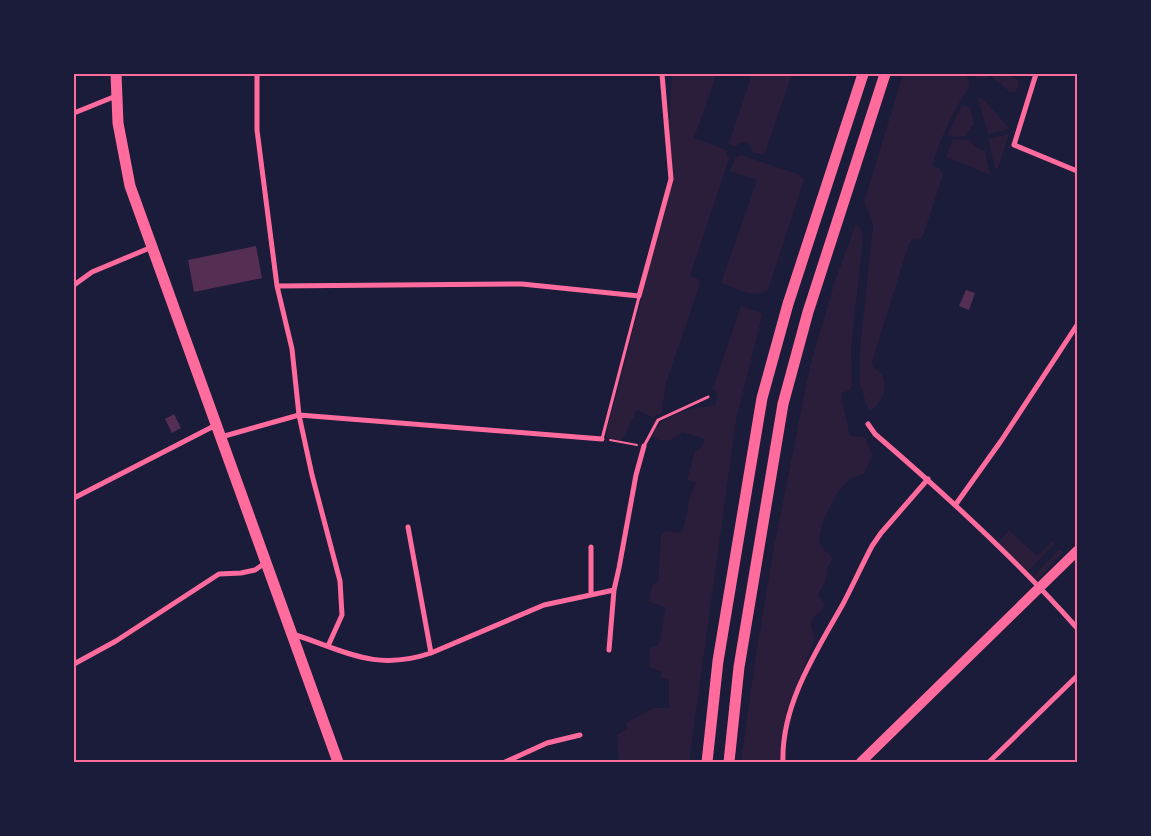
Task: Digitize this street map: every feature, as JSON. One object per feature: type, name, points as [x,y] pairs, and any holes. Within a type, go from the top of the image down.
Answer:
[{"type":"main road","points":[[116,74],[118,123],[130,186],[338,762]]},
{"type":"main road","points":[[707,762],[718,662],[762,398],[788,304],[863,74]]},
{"type":"main road","points":[[729,762],[739,667],[782,404],[808,312],[885,74]]},
{"type":"main road","points":[[861,762],[1077,551]]},
{"type":"street","points":[[257,74],[257,130],[277,286],[292,349],[299,415],[312,476],[340,581],[342,615],[328,646]]},
{"type":"street","points":[[277,286],[522,284],[639,296],[671,179],[662,74]]},
{"type":"street","points":[[1036,74],[1014,145],[1077,171]]},
{"type":"street","points":[[74,113],[116,96]]},
{"type":"street","points":[[74,285],[92,272],[152,247]]},
{"type":"street","points":[[956,504],[1001,441],[1077,325]]},
{"type":"street","points":[[220,437],[299,415],[602,439]]},
{"type":"street","points":[[74,498],[156,457],[216,424]]},
{"type":"street","points":[[868,424],[875,434],[956,504],[1041,587],[1077,628]]},
{"type":"street","points":[[609,650],[614,590],[620,568],[636,475],[644,446]]},
{"type":"street","points":[[783,762],[790,715],[809,664],[872,546],[928,479]]},
{"type":"street","points":[[408,527],[430,653]]},
{"type":"street","points":[[591,595],[592,547]]},
{"type":"street","points":[[74,664],[116,641],[218,574],[248,572],[255,570],[266,562]]},
{"type":"street","points":[[292,634],[358,658],[384,662],[413,659],[544,605],[614,590]]},
{"type":"street","points":[[989,762],[1077,676]]},
{"type":"street","points":[[505,762],[547,743],[580,734]]},
{"type":"lane","points":[[602,439],[639,296]]},
{"type":"lane","points":[[644,446],[658,420],[708,397]]},
{"type":"path","points":[[602,439],[644,446]]},
{"type":"shaded area","points":[[672,74],[717,74],[694,138],[727,150],[729,159],[690,276],[698,279],[700,284],[666,383],[662,413],[652,417],[637,410],[621,441],[605,437],[673,179],[669,121]]},
{"type":"shaded area","points":[[752,74],[792,74],[763,155],[752,152],[751,145],[742,142],[736,146],[729,143]]},
{"type":"shaded area","points":[[903,74],[965,74],[969,83],[934,159],[933,166],[940,169],[943,175],[924,233],[921,239],[912,240],[909,244],[872,362],[873,367],[880,372],[883,378],[885,388],[877,405],[871,410],[867,407],[860,383],[860,349],[873,227],[864,202]]},
{"type":"shaded area","points":[[972,74],[1004,74],[1015,78],[1019,82],[1016,92],[1010,92],[991,76],[979,79]]},
{"type":"shaded area","points":[[978,99],[983,99],[1010,129],[988,134]]},
{"type":"shaded area","points":[[962,105],[970,107],[974,124],[967,136],[953,137],[947,135]]},
{"type":"shaded area","points":[[1009,134],[998,168],[995,169],[988,139]]},
{"type":"shaded area","points":[[953,139],[970,140],[975,147],[985,151],[990,175],[946,157]]},
{"type":"shaded area","points":[[741,155],[800,175],[804,180],[768,290],[757,294],[745,292],[721,283],[757,180],[730,171],[735,158]]},
{"type":"shaded area","points":[[856,223],[861,229],[863,236],[851,350],[852,385],[850,390],[842,393],[841,397],[850,436],[864,437],[873,454],[864,474],[850,479],[838,492],[823,521],[819,540],[822,548],[831,556],[832,560],[827,569],[826,581],[818,594],[824,602],[824,607],[811,622],[815,637],[787,711],[781,738],[780,762],[741,762],[774,547],[810,366],[835,281]]},
{"type":"shaded area","points":[[741,306],[761,313],[762,316],[736,420],[689,762],[619,762],[617,735],[628,728],[626,723],[654,708],[669,708],[669,680],[661,678],[662,672],[649,667],[650,648],[657,646],[661,639],[665,607],[649,602],[652,585],[658,582],[661,534],[665,531],[680,533],[683,531],[691,492],[693,492],[696,482],[687,480],[695,451],[701,447],[705,439],[682,432],[675,438],[664,441],[651,436],[663,422],[678,413],[715,405],[718,395],[713,388]]},
{"type":"shaded area","points":[[1009,530],[1037,556],[1052,541],[1055,543],[1028,571],[998,542]]},
{"type":"shaded area","points":[[1059,549],[1063,552],[1037,581],[1033,577]]},
{"type":"building","points":[[256,246],[262,278],[194,292],[188,260]]},
{"type":"building","points":[[966,290],[975,293],[969,310],[959,306]]},
{"type":"building","points":[[174,414],[181,428],[172,433],[165,419]]}]
